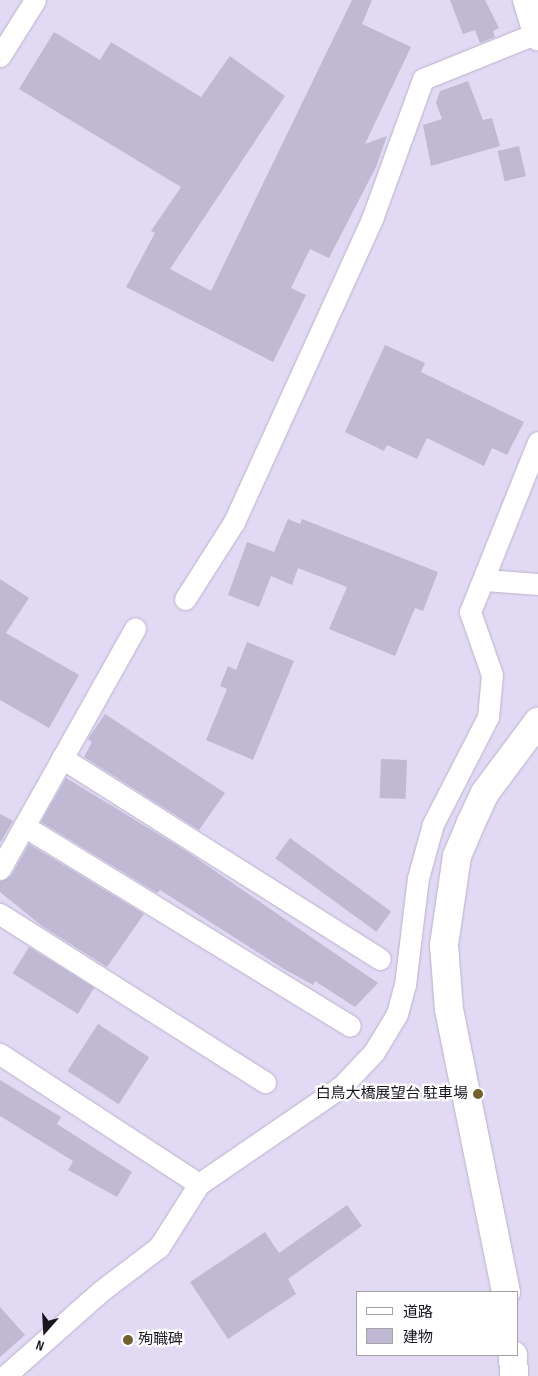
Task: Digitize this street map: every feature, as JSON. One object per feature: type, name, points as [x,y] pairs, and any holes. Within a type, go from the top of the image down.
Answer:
[{"type":"main road","points":[[527,0],[538,34]]},
{"type":"main road","points":[[506,1291],[449,1010],[444,945],[457,856],[470,825],[485,793],[538,722]]},
{"type":"main road","points":[[513,1356],[514,1376]]},
{"type":"street","points":[[0,56],[35,0]]},
{"type":"street","points":[[184,599],[234,522],[372,219],[423,79],[538,34]]},
{"type":"street","points":[[5,1376],[101,1291],[159,1248],[199,1184],[342,1086],[374,1052],[394,1019],[405,985],[418,878],[433,824],[488,717],[492,676],[470,612],[485,580],[538,442]]},
{"type":"street","points":[[485,580],[538,584]]},
{"type":"street","points":[[0,869],[135,628]]},
{"type":"street","points":[[62,758],[380,959]]},
{"type":"street","points":[[24,826],[350,1026]]},
{"type":"street","points":[[0,914],[265,1082]]},
{"type":"street","points":[[0,1054],[199,1184]]},
{"type":"building","points":[[352,0],[372,0],[362,24],[411,47],[365,144],[387,136],[376,167],[329,258],[310,249],[291,288],[306,295],[273,362],[126,287],[155,233],[151,231],[181,187],[19,89],[54,32],[100,60],[111,42],[201,97],[230,56],[285,96],[170,269],[211,291]]},
{"type":"building","points":[[450,0],[485,0],[499,28],[493,31],[495,37],[480,43],[475,30],[463,34]]},
{"type":"building","points":[[468,81],[483,120],[492,118],[500,146],[431,166],[423,125],[442,119],[436,103],[440,91]]},
{"type":"building","points":[[519,146],[526,176],[505,181],[498,151]]},
{"type":"building","points":[[385,345],[425,363],[421,372],[524,422],[507,455],[492,448],[484,466],[427,438],[417,459],[387,445],[384,451],[345,432]]},
{"type":"building","points":[[288,519],[300,524],[302,519],[438,572],[423,611],[415,608],[395,656],[329,629],[347,587],[298,568],[292,585],[271,576],[259,607],[228,595],[247,542],[274,552]]},
{"type":"building","points":[[0,579],[29,598],[6,633],[79,675],[49,728],[0,700]]},
{"type":"building","points":[[247,642],[294,661],[253,760],[206,740],[227,689],[220,686],[228,666],[236,670]]},
{"type":"building","points":[[105,714],[225,793],[199,830],[84,757],[92,742],[88,739]]},
{"type":"building","points":[[381,759],[407,760],[406,799],[380,798]]},
{"type":"building","points":[[66,778],[186,851],[378,983],[355,1007],[315,981],[313,985],[284,969],[160,890],[157,893],[41,822]]},
{"type":"building","points":[[0,814],[13,821],[0,843]]},
{"type":"building","points":[[290,838],[391,911],[376,932],[275,858]]},
{"type":"building","points":[[29,844],[144,914],[107,967],[42,926],[0,892],[0,881],[11,876]]},
{"type":"building","points":[[29,947],[94,988],[78,1014],[13,973]]},
{"type":"building","points":[[98,1024],[149,1057],[119,1104],[68,1071]]},
{"type":"building","points":[[0,1080],[61,1117],[57,1124],[132,1172],[117,1197],[68,1170],[73,1161],[0,1116]]},
{"type":"building","points":[[347,1205],[362,1226],[288,1279],[296,1294],[228,1339],[190,1282],[265,1232],[279,1253]]},
{"type":"building","points":[[0,1307],[25,1335],[0,1357]]},
{"type":"place","name":"白鳥大橋展望台 駐車場","points":[[478,1094]]},
{"type":"place","name":"殉職碑","points":[[128,1340]]}]
